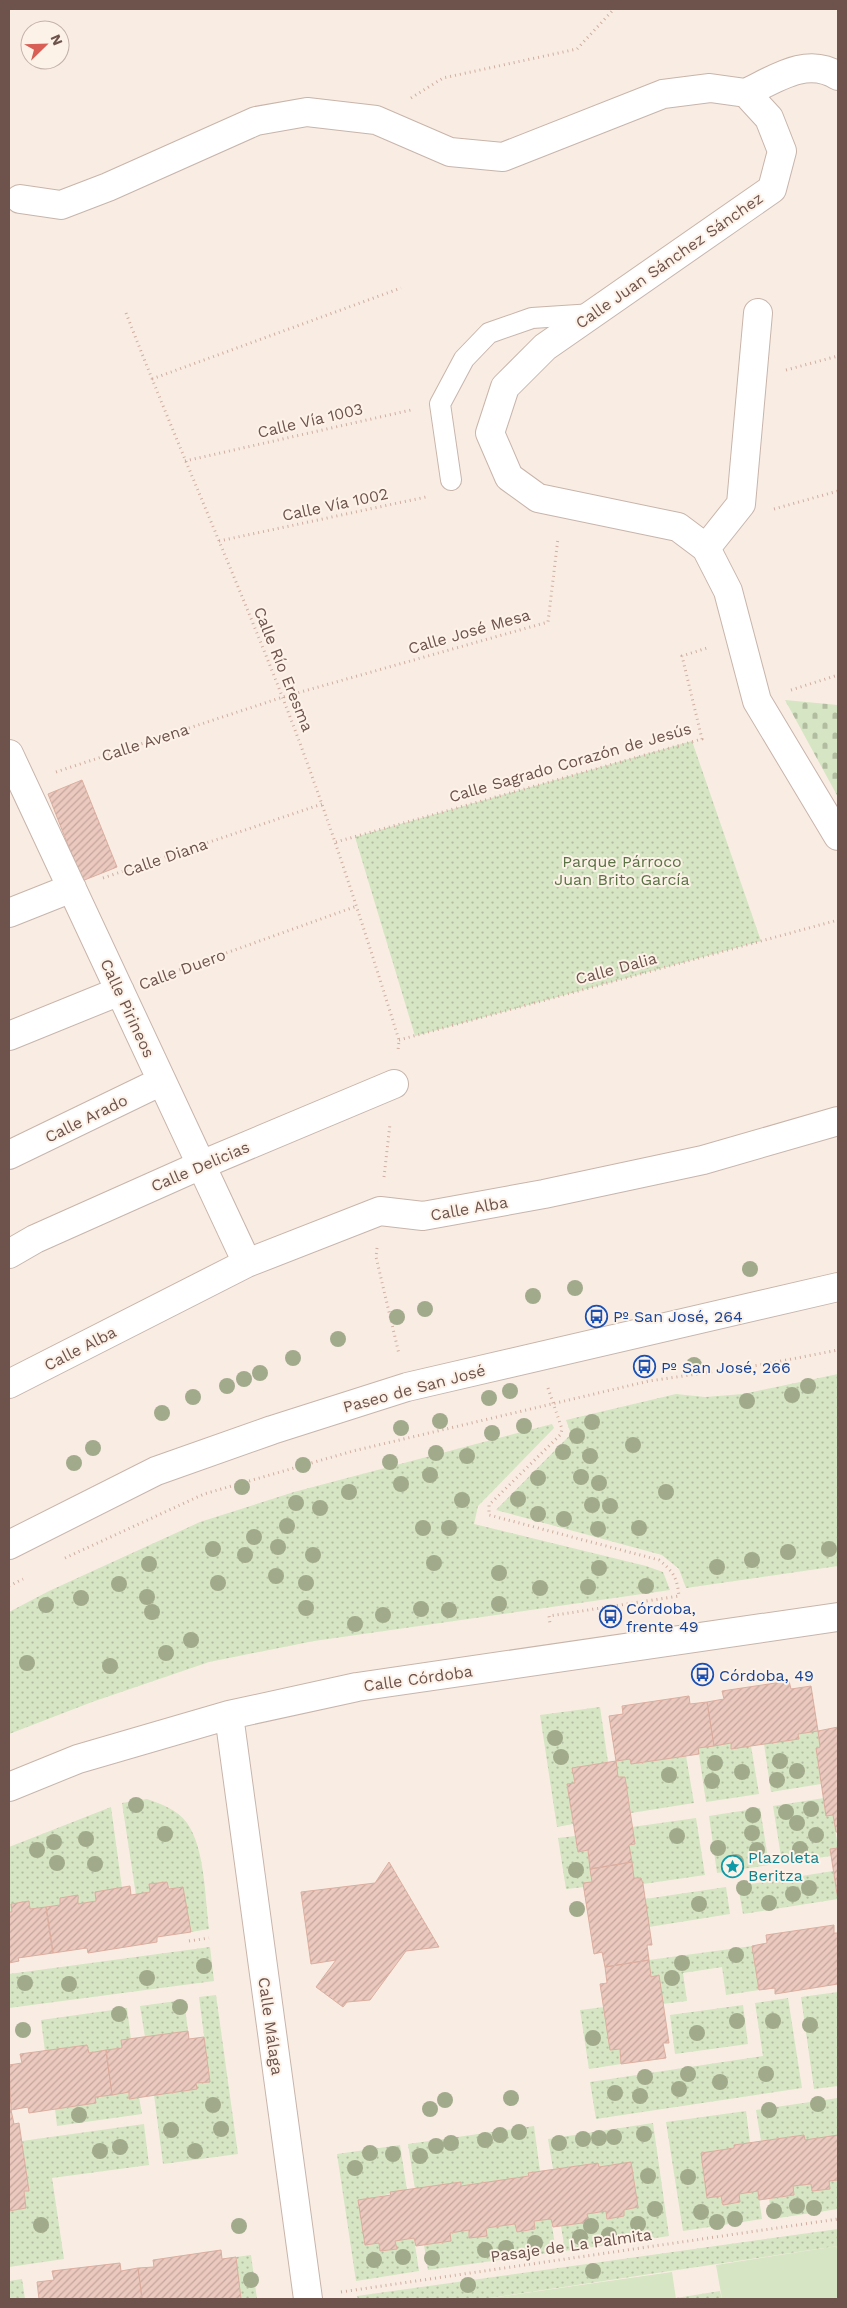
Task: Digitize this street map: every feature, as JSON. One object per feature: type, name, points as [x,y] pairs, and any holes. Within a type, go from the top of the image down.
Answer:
[{"type":"street","points":[[20,199],[61,205],[108,187],[256,121],[307,112],[376,120],[450,152],[503,157],[663,94],[710,88],[746,93],[803,67],[827,69],[838,76]]},
{"type":"street","name":"Calle Juan Sánchez Sánchez","points":[[746,93],[769,118],[782,151],[772,189],[545,347],[505,388],[490,433],[509,477],[538,498],[678,527],[706,548],[728,592],[757,701],[838,836]]},
{"type":"street","points":[[706,548],[741,504],[758,313]]},
{"type":"street","name":"Calle Pirineos","points":[[9,754],[16,786],[72,888],[247,1263]]},
{"type":"street","points":[[9,913],[72,888]]},
{"type":"street","name":"Calle Duero","points":[[9,1036],[120,991]]},
{"type":"street","name":"Calle Arado","points":[[9,1155],[162,1081]]},
{"type":"street","name":"Calle Delicias","points":[[9,1254],[35,1239],[201,1165],[394,1084]]},
{"type":"street","name":"Calle Alba","points":[[9,1384],[247,1263],[380,1211],[423,1216],[544,1194],[703,1160],[838,1121]]},
{"type":"street","name":"Paseo de San José","points":[[9,1545],[156,1471],[272,1430],[407,1387],[838,1287]]},
{"type":"street","name":"Calle Córdoba","points":[[9,1787],[78,1759],[229,1715],[357,1687],[838,1616]]},
{"type":"street","points":[[193,1726],[209,1730],[218,1735],[234,1753],[242,1736],[266,1708]]},
{"type":"street","name":"Calle Málaga","points":[[229,1715],[308,2298]]},
{"type":"lane","points":[[452,480],[440,404],[464,359],[489,333],[532,318],[593,314]]},
{"type":"path","points":[[376,120],[443,78],[577,49],[614,9]]},
{"type":"path","points":[[152,379],[401,288]]},
{"type":"path","name":"Calle Río Eresma","points":[[126,313],[283,697],[336,843],[399,1040]]},
{"type":"path","points":[[752,379],[838,356]]},
{"type":"path","name":"Calle Vía 1003","points":[[185,461],[440,404]]},
{"type":"path","name":"Calle Vía 1002","points":[[219,541],[426,496],[452,480]]},
{"type":"path","points":[[741,504],[771,509],[838,491]]},
{"type":"path","name":"Calle José Mesa","points":[[283,697],[548,622],[562,504]]},
{"type":"path","name":"Calle Sagrado Corazón de Jesús","points":[[336,843],[702,739],[682,656],[741,637]]},
{"type":"path","points":[[757,701],[838,675]]},
{"type":"path","name":"Calle Avena","points":[[16,786],[283,697]]},
{"type":"path","name":"Calle Diana","points":[[72,888],[322,804]]},
{"type":"path","name":"Calle Duero","points":[[120,991],[357,906]]},
{"type":"path","name":"Calle Dalia","points":[[399,1040],[838,920]]},
{"type":"path","points":[[64,1559],[204,1494],[353,1451],[649,1381],[766,1364],[838,1350]]},
{"type":"path","points":[[553,1658],[549,1616],[679,1596],[677,1580],[659,1560],[488,1515],[489,1505],[561,1434],[559,1422]]},
{"type":"path","points":[[9,1586],[31,1574]]},
{"type":"path","points":[[189,1941],[210,1938]]},
{"type":"path","name":"Pasaje de La Palmita","points":[[308,2298],[838,2219]]},
{"type":"green space","points":[[785,700],[838,705],[838,797]]},
{"type":"green space","name":"Parque Párroco Juan Brito García","points":[[692,741],[761,941],[415,1036],[355,837]]},
{"type":"green space","points":[[838,1374],[838,1566],[686,1588],[679,1569],[662,1555],[496,1510],[571,1434],[566,1420],[676,1394],[705,1397],[743,1394]]},
{"type":"green space","points":[[552,1424],[554,1428],[478,1506],[474,1524],[646,1566],[663,1572],[670,1590],[314,1641],[209,1662],[92,1702],[9,1734],[9,1612],[49,1591],[200,1522],[294,1492]]},
{"type":"green space","points":[[600,1707],[608,1762],[573,1768],[575,1783],[568,1784],[573,1824],[557,1827],[540,1715]]},
{"type":"green space","points":[[818,1731],[820,1747],[816,1749],[821,1784],[771,1792],[764,1744],[799,1739],[798,1734]]},
{"type":"green space","points":[[731,1743],[732,1749],[751,1746],[759,1794],[706,1802],[698,1748]]},
{"type":"green space","points":[[686,1756],[694,1803],[631,1813],[625,1777],[618,1777],[616,1761],[630,1759],[632,1764]]},
{"type":"green space","points":[[824,1798],[833,1815],[838,1848],[830,1849],[831,1856],[782,1863],[773,1806]]},
{"type":"green space","points":[[147,1799],[179,1814],[193,1833],[201,1859],[209,1929],[191,1932],[167,1882],[150,1884],[150,1892],[136,1895],[122,1803]]},
{"type":"green space","points":[[111,1807],[122,1888],[95,1892],[96,1901],[78,1904],[77,1895],[60,1898],[60,1905],[30,1909],[29,1901],[11,1904],[12,1912],[9,1912],[9,1847]]},
{"type":"green space","points":[[760,1808],[769,1865],[717,1873],[709,1816]]},
{"type":"green space","points":[[696,1818],[705,1875],[643,1884],[641,1878],[634,1878],[629,1845],[635,1844],[632,1827]]},
{"type":"green space","points":[[575,1836],[578,1852],[588,1850],[592,1882],[584,1887],[566,1889],[558,1838]]},
{"type":"green space","points":[[833,1871],[838,1899],[743,1914],[738,1886]]},
{"type":"green space","points":[[726,1887],[730,1914],[649,1927],[645,1899]]},
{"type":"green space","points":[[752,1946],[759,1990],[726,1995],[722,1967],[683,1973],[687,2001],[662,2004],[658,1975],[651,1977],[649,1960]]},
{"type":"green space","points":[[210,1947],[214,1981],[9,2008],[9,1974]]},
{"type":"green space","points":[[838,1992],[838,2086],[814,2089],[801,1997]]},
{"type":"green space","points":[[216,1995],[238,2154],[163,2164],[154,2095],[196,2089],[196,2083],[210,2082],[199,1997]]},
{"type":"green space","points":[[788,1998],[802,2088],[596,2119],[590,2082],[763,2056],[755,2003]]},
{"type":"green space","points":[[184,2000],[188,2031],[145,2037],[140,2006]]},
{"type":"green space","points":[[743,2005],[748,2044],[675,2054],[670,2015]]},
{"type":"green space","points":[[604,2007],[610,2050],[620,2049],[621,2064],[589,2069],[580,2010]]},
{"type":"green space","points":[[127,2008],[131,2039],[121,2040],[122,2048],[89,2053],[87,2045],[45,2051],[41,2020]]},
{"type":"green space","points":[[129,2092],[130,2099],[139,2097],[142,2114],[57,2126],[55,2109],[96,2103],[95,2097]]},
{"type":"green space","points":[[838,2098],[838,2135],[805,2140],[804,2135],[761,2141],[756,2110]]},
{"type":"green space","points":[[746,2111],[750,2143],[734,2145],[734,2148],[701,2153],[707,2198],[721,2196],[723,2204],[740,2202],[739,2194],[758,2191],[762,2219],[683,2231],[666,2122]]},
{"type":"green space","points":[[653,2123],[669,2236],[565,2251],[561,2226],[588,2222],[587,2214],[606,2211],[607,2219],[624,2216],[624,2210],[638,2207],[631,2163],[599,2167],[598,2163],[553,2169],[548,2139]]},
{"type":"green space","points":[[144,2124],[149,2165],[52,2178],[64,2259],[9,2267],[9,2211],[26,2208],[24,2191],[29,2190],[22,2141]]},
{"type":"green space","points":[[534,2126],[540,2171],[529,2173],[529,2176],[461,2186],[460,2182],[415,2189],[408,2144]]},
{"type":"green space","points":[[400,2145],[407,2190],[358,2201],[365,2245],[379,2243],[380,2251],[397,2248],[395,2241],[414,2238],[419,2271],[356,2281],[337,2154]]},
{"type":"green space","points":[[838,2180],[838,2209],[772,2219],[769,2199],[794,2195],[793,2186],[811,2184],[813,2191],[830,2189],[829,2181]]},
{"type":"green space","points":[[551,2219],[556,2252],[428,2270],[424,2245],[451,2241],[450,2233],[469,2230],[469,2238],[487,2236],[486,2228],[515,2224],[517,2232],[535,2230],[534,2221]]},
{"type":"green space","points":[[838,2229],[838,2246],[483,2299],[358,2299],[357,2296]]},
{"type":"green space","points":[[838,2246],[838,2299],[722,2299],[716,2265]]},
{"type":"green space","points":[[251,2255],[257,2299],[241,2299],[236,2257]]},
{"type":"green space","points":[[672,2272],[676,2299],[483,2299]]},
{"type":"green space","points":[[22,2279],[25,2299],[9,2299],[9,2281]]},
{"type":"green space","points":[[720,2291],[722,2299],[676,2299],[676,2298]]},
{"type":"building","points":[[82,780],[117,867],[82,881],[48,794]]},
{"type":"building","points":[[789,1681],[791,1689],[811,1686],[818,1731],[798,1734],[799,1739],[731,1749],[731,1743],[714,1746],[707,1702],[724,1699],[722,1691]]},
{"type":"building","points":[[689,1696],[690,1704],[707,1702],[714,1746],[698,1748],[699,1754],[686,1756],[631,1764],[630,1759],[616,1761],[609,1716],[623,1714],[622,1706]]},
{"type":"building","points":[[838,1727],[838,1832],[836,1832],[833,1815],[826,1816],[816,1748],[820,1747],[818,1731]]},
{"type":"building","points":[[616,1761],[618,1777],[625,1777],[635,1844],[629,1845],[632,1862],[590,1869],[588,1850],[578,1852],[567,1784],[575,1783],[572,1768]]},
{"type":"building","points":[[838,1848],[838,1900],[830,1849]]},
{"type":"building","points":[[389,1862],[439,1947],[406,1951],[370,2000],[347,2002],[343,2007],[316,1987],[336,1960],[311,1964],[301,1892],[375,1883]]},
{"type":"building","points":[[632,1862],[634,1878],[641,1878],[643,1884],[652,1945],[647,1945],[649,1960],[605,1967],[602,1952],[594,1954],[583,1883],[592,1882],[590,1869]]},
{"type":"building","points":[[167,1882],[169,1889],[183,1887],[191,1932],[157,1937],[157,1942],[88,1953],[87,1948],[53,1953],[46,1907],[60,1905],[60,1898],[78,1895],[78,1904],[96,1901],[95,1892],[130,1886],[131,1895],[150,1892],[149,1884]]},
{"type":"building","points":[[29,1901],[30,1909],[46,1907],[53,1953],[18,1958],[19,1961],[9,1963],[9,1912],[12,1912],[11,1904]]},
{"type":"building","points":[[834,1925],[834,1933],[838,1933],[838,1984],[775,1994],[775,1988],[759,1990],[752,1946],[767,1943],[766,1935]]},
{"type":"building","points":[[649,1960],[651,1977],[659,1975],[669,2043],[663,2043],[666,2058],[621,2064],[620,2049],[610,2050],[600,1984],[607,1983],[605,1967]]},
{"type":"building","points":[[188,2031],[189,2039],[204,2037],[210,2082],[196,2083],[197,2089],[129,2099],[129,2092],[112,2095],[106,2050],[122,2048],[121,2040]]},
{"type":"building","points":[[87,2045],[89,2053],[106,2050],[112,2095],[95,2097],[96,2103],[29,2113],[28,2107],[11,2110],[9,2065],[22,2063],[20,2054]]},
{"type":"building","points":[[9,2110],[11,2110],[14,2124],[19,2123],[29,2191],[24,2191],[26,2208],[9,2211]]},
{"type":"building","points":[[804,2135],[805,2140],[838,2135],[838,2180],[829,2181],[830,2189],[812,2191],[811,2184],[793,2186],[794,2195],[759,2200],[758,2191],[739,2194],[740,2202],[723,2205],[721,2196],[707,2198],[701,2153],[734,2148],[734,2145]]},
{"type":"building","points":[[631,2162],[638,2207],[624,2210],[624,2216],[607,2219],[606,2211],[587,2214],[589,2222],[553,2227],[551,2219],[534,2221],[535,2229],[517,2232],[515,2224],[486,2228],[487,2236],[469,2238],[469,2230],[450,2233],[451,2241],[416,2246],[414,2238],[395,2241],[397,2249],[380,2251],[379,2243],[365,2245],[358,2200],[391,2195],[390,2192],[461,2182],[461,2186],[529,2176],[528,2173],[598,2163],[599,2167]]},
{"type":"building","points":[[221,2250],[222,2259],[236,2257],[241,2299],[142,2299],[138,2268],[154,2267],[153,2260]]},
{"type":"building","points":[[120,2263],[121,2271],[138,2268],[142,2299],[39,2299],[37,2282],[54,2280],[52,2271]]},
{"type":"place","name":"Pº San José, 264","points":[[597,1316]]},
{"type":"place","name":"Pº San José, 266","points":[[645,1367]]},
{"type":"place","name":"Córdoba, frente 49","points":[[610,1617]]},
{"type":"place","name":"Córdoba, 49","points":[[703,1675]]},
{"type":"place","name":"Plazoleta Beritza","points":[[732,1866]]}]
